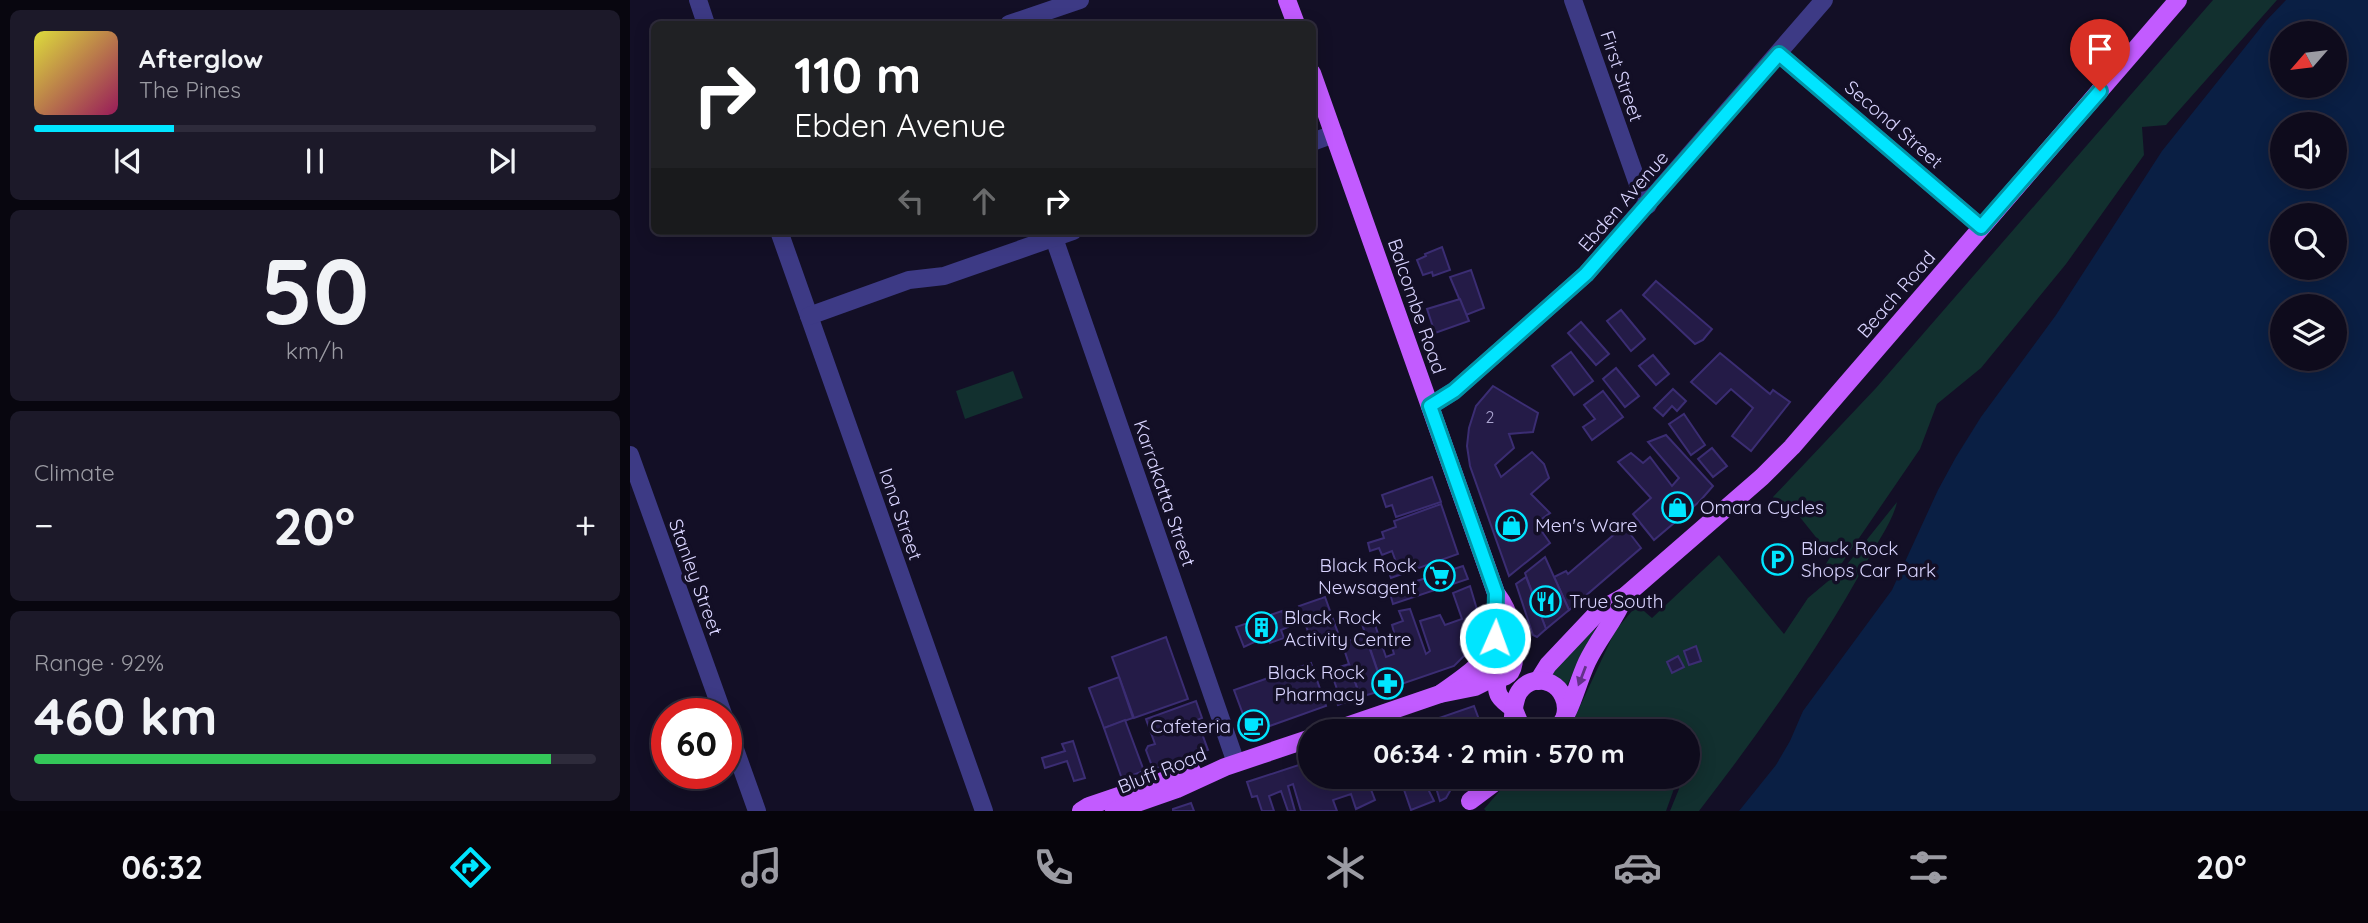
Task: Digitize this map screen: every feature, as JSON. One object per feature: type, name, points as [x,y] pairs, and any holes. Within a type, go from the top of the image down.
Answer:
[{"type":"main road","points":[[1287,0],[1295,21]]},
{"type":"main road","name":"Beach Road","points":[[1513,719],[1517,696],[1521,689],[1538,681],[1548,665],[1600,610],[1625,596],[1711,523],[1777,462],[2178,0]]},
{"type":"main road","name":"Balcombe Road","points":[[1316,83],[1496,593],[1507,611],[1513,636],[1513,654]]},
{"type":"main road","name":"Balcombe Road","points":[[1488,653],[1496,633],[1496,593]]},
{"type":"main road","name":"Beach Road","points":[[1561,719],[1587,662],[1598,641],[1616,617],[1625,596]]},
{"type":"main road","points":[[1367,719],[1507,675],[1515,660],[1513,654],[1501,646],[1488,653],[1482,663],[1468,675],[1440,694]]},
{"type":"main road","points":[[1488,653],[1487,669],[1498,677]]},
{"type":"main road","points":[[1513,654],[1524,657],[1532,664],[1538,681]]},
{"type":"main road","points":[[1498,677],[1499,696],[1515,710],[1518,719]]},
{"type":"main road","name":"Beach Road","points":[[1538,681],[1552,683],[1561,690],[1567,705],[1561,719]]},
{"type":"main road","name":"Bluff Road","points":[[1114,811],[1177,789],[1231,765],[1298,742]]},
{"type":"main road","name":"Bluff Road","points":[[1081,811],[1192,771],[1231,765]]},
{"type":"main road","points":[[1467,806],[1476,789]]},
{"type":"main road","points":[[1467,806],[1488,789]]},
{"type":"street","points":[[698,0],[705,21]]},
{"type":"street","points":[[1018,21],[1080,0]]},
{"type":"street","name":"First Street","points":[[1573,0],[1639,187],[1648,205]]},
{"type":"street","name":"Ebden Avenue","points":[[1430,406],[1464,382],[1586,274],[1824,0]]},
{"type":"street","name":"Second Street","points":[[1779,54],[1981,227]]},
{"type":"street","points":[[1316,141],[1334,134]]},
{"type":"street","name":"Iona Street","points":[[780,235],[984,811]]},
{"type":"street","points":[[809,316],[909,280],[944,276],[1062,235]]},
{"type":"street","name":"Karrakatta Street","points":[[1054,238],[1231,765]]},
{"type":"street","name":"Stanley Street","points":[[630,455],[717,698]]},
{"type":"street","points":[[742,769],[757,811]]},
{"type":"green space","points":[[2213,0],[2277,0],[2166,125],[2142,127],[2144,155],[2066,264],[1981,368],[1937,404],[1920,449],[1842,563],[1818,576],[1831,556],[1787,501],[1778,507],[1773,497],[1876,388]]},
{"type":"green space","points":[[1013,371],[1023,398],[965,419],[956,391]]},
{"type":"green space","points":[[1897,502],[1884,532],[1808,659],[1699,811],[1670,811],[1679,789],[1700,789],[1700,719],[1574,719],[1615,631],[1637,605],[1652,618],[1719,555],[1784,634],[1808,598],[1845,567]]},
{"type":"green space","points":[[1592,627],[1595,630],[1565,689],[1552,674]]},
{"type":"green space","points":[[1501,789],[1674,789],[1666,811],[1484,809]]},
{"type":"water","points":[[2286,0],[2368,0],[2368,811],[1739,811],[1776,765],[1803,711],[1892,590],[1956,457],[1981,417],[2056,315],[2162,151],[2266,21]]},
{"type":"building","points":[[1442,247],[1450,270],[1433,276],[1432,272],[1423,275],[1417,260]]},
{"type":"building","points":[[1471,270],[1484,308],[1466,315],[1450,277]]},
{"type":"building","points":[[1656,281],[1712,329],[1703,340],[1695,344],[1643,295]]},
{"type":"building","points":[[1460,299],[1469,321],[1435,333],[1427,309]]},
{"type":"building","points":[[1621,310],[1645,339],[1631,351],[1607,321]]},
{"type":"building","points":[[1581,322],[1609,354],[1596,365],[1568,333]]},
{"type":"building","points":[[1571,352],[1593,381],[1574,395],[1552,366]]},
{"type":"building","points":[[1720,353],[1770,394],[1773,390],[1790,402],[1751,451],[1732,436],[1753,408],[1731,389],[1716,404],[1691,382]]},
{"type":"building","points":[[1653,355],[1669,374],[1656,385],[1639,366]]},
{"type":"building","points":[[1616,368],[1639,396],[1625,407],[1603,379]]},
{"type":"building","points":[[1493,386],[1538,413],[1533,432],[1509,434],[1514,448],[1495,465],[1501,477],[1532,452],[1544,464],[1549,478],[1531,494],[1550,513],[1536,523],[1550,543],[1509,576],[1470,466],[1467,446],[1476,406]]},
{"type":"building","points":[[1673,389],[1686,401],[1677,411],[1672,406],[1663,416],[1654,408]]},
{"type":"building","points":[[1603,391],[1623,417],[1592,440],[1583,427],[1595,419],[1584,405]]},
{"type":"building","points":[[1684,414],[1705,445],[1691,455],[1669,424]]},
{"type":"building","points":[[1666,435],[1713,486],[1700,501],[1654,540],[1633,514],[1651,498],[1618,462],[1631,453],[1643,463],[1650,457],[1672,486],[1679,478],[1648,442]]},
{"type":"building","points":[[1712,448],[1727,466],[1713,477],[1698,459]]},
{"type":"building","points":[[1432,477],[1441,502],[1396,517],[1392,505],[1386,507],[1382,495]]},
{"type":"building","points":[[1441,504],[1458,554],[1391,578],[1386,565],[1396,562],[1392,551],[1382,555],[1379,548],[1370,551],[1368,543],[1384,538],[1382,532],[1396,527],[1394,521]]},
{"type":"building","points":[[1624,526],[1641,548],[1569,610],[1554,577],[1566,571],[1568,574]]},
{"type":"building","points":[[1545,557],[1569,610],[1546,629],[1525,573]]},
{"type":"building","points":[[1463,566],[1468,579],[1393,604],[1389,590]]},
{"type":"building","points":[[1526,577],[1546,629],[1537,637],[1533,635],[1516,584]]},
{"type":"building","points":[[1470,586],[1481,623],[1470,650],[1454,666],[1384,690],[1362,624],[1373,619],[1386,657],[1394,654],[1389,637],[1395,636],[1392,625],[1403,621],[1399,611],[1410,609],[1426,654],[1430,651],[1420,621],[1440,615],[1445,625],[1462,619],[1453,593]]},
{"type":"building","points":[[1325,597],[1338,633],[1312,643],[1299,606]]},
{"type":"building","name":"Black Rock Activity Centre","points":[[1282,611],[1288,627],[1281,630],[1284,638],[1270,643],[1267,636],[1244,647],[1236,627]]},
{"type":"building","points":[[1365,635],[1384,690],[1360,697],[1342,643]]},
{"type":"building","points":[[1166,637],[1188,699],[1134,718],[1112,657]]},
{"type":"building","points":[[1696,646],[1701,661],[1689,665],[1684,651]]},
{"type":"building","points":[[1678,656],[1684,667],[1672,673],[1667,662]]},
{"type":"building","points":[[1311,663],[1326,706],[1250,733],[1234,690]]},
{"type":"building","points":[[1349,664],[1360,697],[1338,705],[1333,691],[1337,689],[1330,670]]},
{"type":"building","points":[[1119,677],[1133,718],[1104,728],[1089,688]]},
{"type":"building","points":[[1196,701],[1202,718],[1197,720],[1208,750],[1153,769],[1146,750],[1148,746],[1155,744],[1146,719]]},
{"type":"building","points":[[1474,706],[1479,719],[1439,719]]},
{"type":"building","points":[[1125,720],[1144,771],[1122,779],[1104,728]]},
{"type":"building","points":[[1073,741],[1085,778],[1074,781],[1067,761],[1045,768],[1042,758],[1065,751],[1062,744]]},
{"type":"building","points":[[1298,765],[1298,789],[1371,789],[1375,800],[1356,809],[1351,794],[1333,800],[1337,811],[1301,811],[1293,784],[1288,786],[1295,811],[1288,811],[1281,791],[1269,796],[1274,811],[1262,811],[1257,796],[1252,797],[1247,782]]},
{"type":"building","points":[[1404,789],[1428,789],[1434,801],[1411,810]]},
{"type":"building","points":[[1436,789],[1451,789],[1446,798],[1440,801]]},
{"type":"building","points":[[1191,803],[1194,811],[1173,811],[1173,809]]},
{"type":"place","name":"Omara Cycles","points":[[1677,507]]},
{"type":"place","name":"Men's Ware","points":[[1512,525]]},
{"type":"place","name":"Black Rock Shops Car Park","points":[[1778,559]]},
{"type":"place","name":"Black Rock Newsagent","points":[[1440,576]]},
{"type":"place","name":"True South","points":[[1546,601]]},
{"type":"place","name":"Black Rock Activity Centre","points":[[1261,628]]},
{"type":"place","name":"Black Rock Pharmacy","points":[[1388,683]]},
{"type":"place","name":"Cafeteria","points":[[1254,726]]},
{"type":"route","points":[[1495,638],[1496,593],[1430,406],[1454,391],[1586,274],[1779,54],[1981,227],[2100,91]]}]
